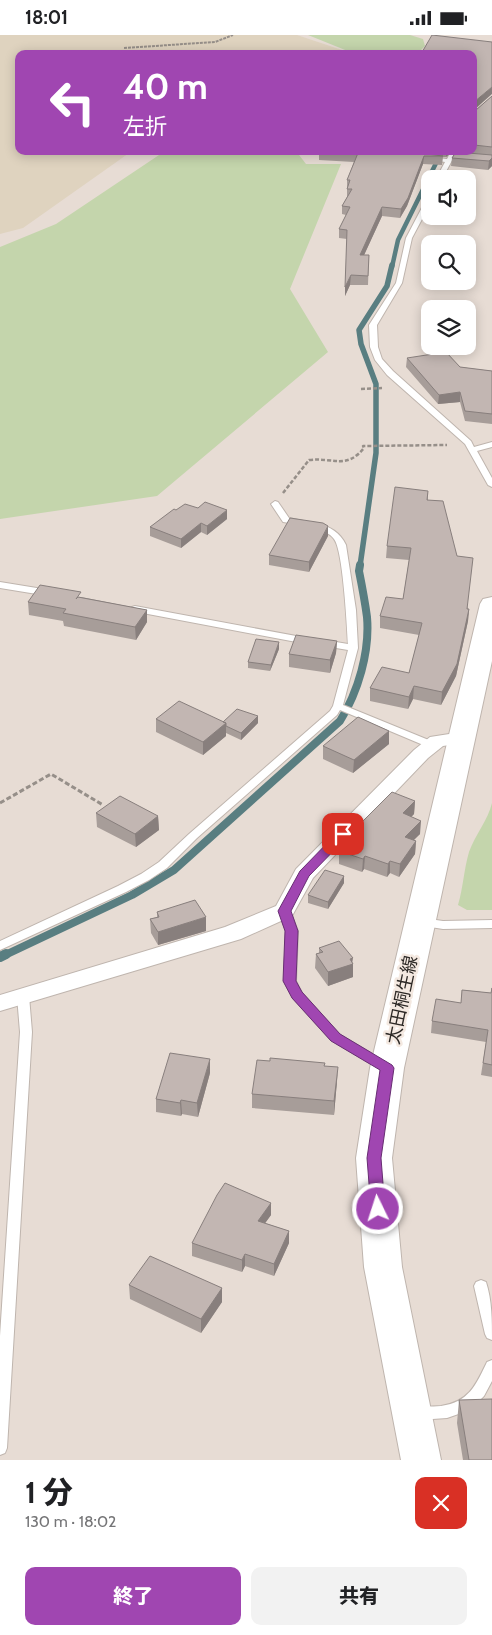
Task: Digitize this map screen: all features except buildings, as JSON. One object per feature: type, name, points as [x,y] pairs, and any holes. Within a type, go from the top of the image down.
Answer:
[{"type":"main road","name":"太田桐生線","points":[[421,1460],[383,1267],[374,1158],[387,1068],[419,922],[447,741],[492,604]]},
{"type":"street","points":[[0,1003],[233,933],[284,911],[304,874],[421,754],[447,741]]},
{"type":"lane","points":[[444,170],[450,157]]},
{"type":"lane","points":[[418,158],[460,157]]},
{"type":"lane","points":[[421,215],[409,238],[399,283],[372,325],[374,347],[379,360],[390,373],[470,447],[492,485]]},
{"type":"lane","points":[[470,447],[492,444]]},
{"type":"lane","points":[[0,946],[130,885],[163,865],[192,836],[341,706],[353,648],[352,609],[342,545],[338,537],[327,529],[286,520],[276,504]]},
{"type":"lane","points":[[0,585],[58,595]]},
{"type":"lane","points":[[125,607],[353,648]]},
{"type":"lane","points":[[341,706],[447,741]]},
{"type":"lane","points":[[284,911],[292,931],[290,981],[296,995],[335,1037],[387,1068]]},
{"type":"lane","points":[[419,922],[443,925],[492,924]]},
{"type":"lane","points":[[0,1448],[26,1032],[23,997]]},
{"type":"lane","points":[[481,1286],[492,1334]]},
{"type":"lane","points":[[412,1415],[447,1413],[465,1406],[480,1389],[492,1366]]},
{"type":"path","points":[[124,48],[215,41],[233,35]]},
{"type":"path","points":[[360,389],[383,388]]},
{"type":"path","points":[[276,504],[309,460],[320,458],[345,461],[354,459],[364,448],[363,445],[470,447]]},
{"type":"path","points":[[0,803],[51,774],[103,805]]},
{"type":"shaded area","points":[[0,35],[297,35],[342,50],[15,50],[15,155],[126,155],[23,228],[0,234]]},
{"type":"green space","points":[[308,35],[410,35],[423,39],[425,46],[421,50],[345,50]]},
{"type":"green space","points":[[159,155],[299,155],[306,164],[341,164],[290,289],[328,352],[157,496],[0,519],[0,247],[56,224]]},
{"type":"green space","points":[[492,803],[492,910],[467,910],[458,905],[467,858]]},
{"type":"waterway","points":[[392,267],[398,240],[440,155]]},
{"type":"waterway","points":[[360,566],[376,453],[376,384],[361,344],[359,330],[387,286],[392,265]]},
{"type":"waterway","points":[[3,956],[132,895],[174,870],[340,721],[357,685],[367,644],[367,617],[359,571],[360,565]]},
{"type":"waterway","points":[[0,957],[6,954]]},
{"type":"route","points":[[343,834],[304,874],[284,911],[292,931],[290,981],[296,995],[335,1037],[387,1068],[374,1158],[378,1209]]}]
